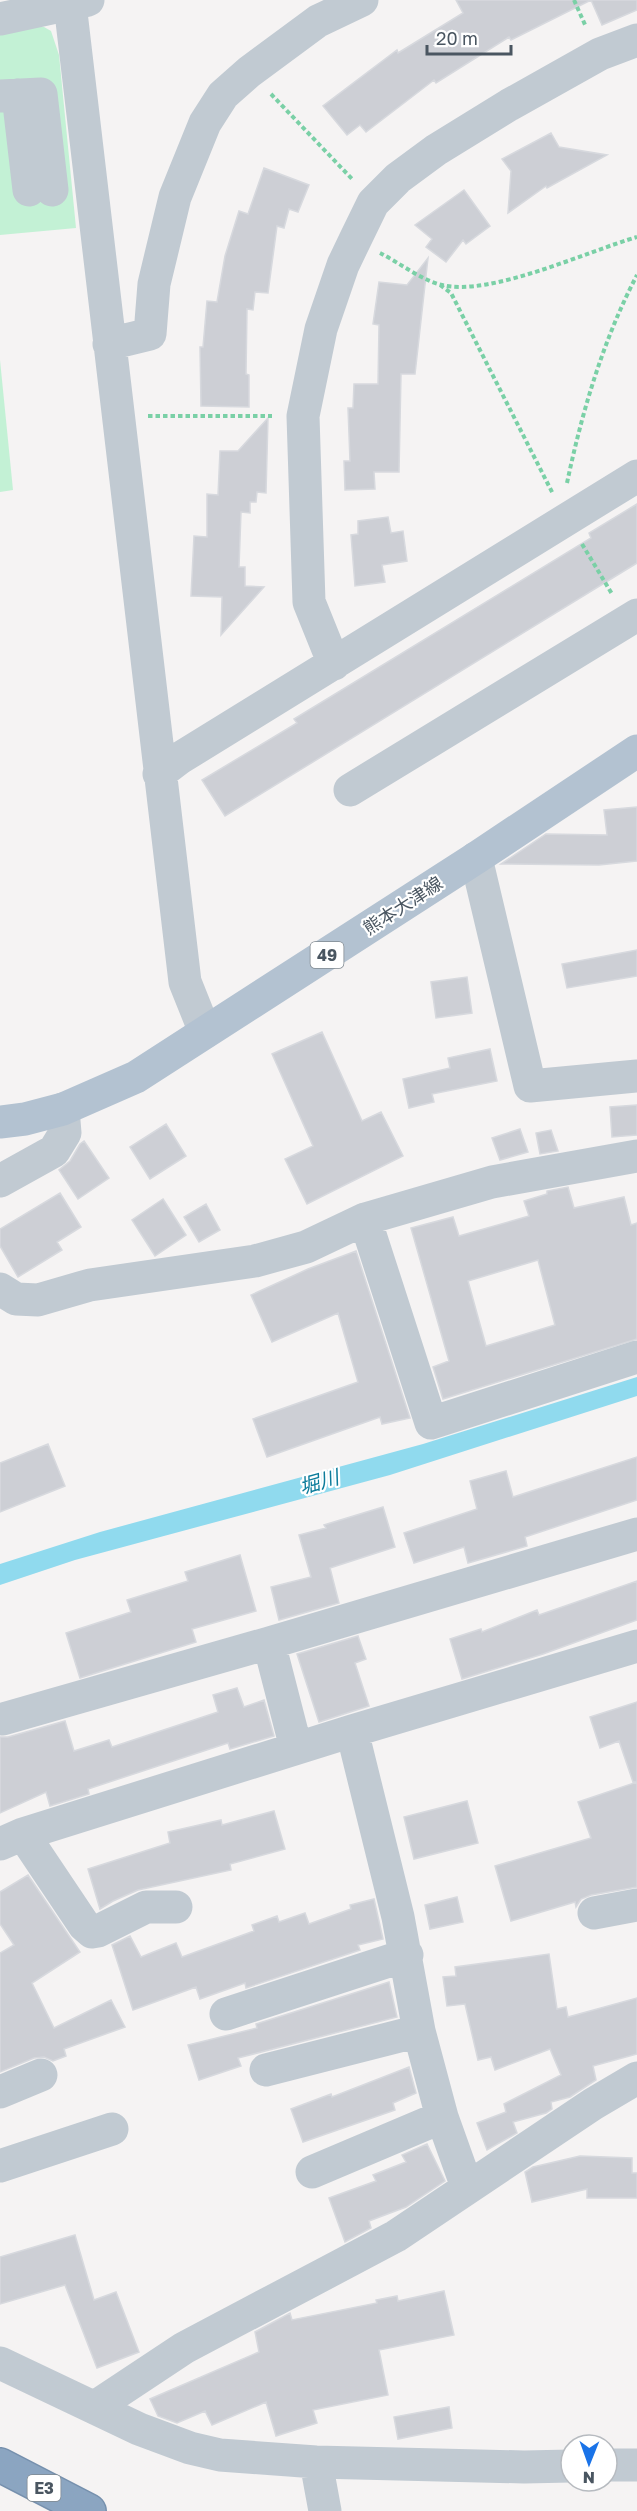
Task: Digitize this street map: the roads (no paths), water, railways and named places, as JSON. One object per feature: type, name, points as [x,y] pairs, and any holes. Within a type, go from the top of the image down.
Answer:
[{"type":"highway","name":"E3","points":[[0,2465],[89,2511]]},
{"type":"main road","name":"熊本大津線","points":[[0,1122],[25,1119],[63,1109],[136,1077],[476,858],[637,751]]},
{"type":"street","points":[[109,344],[150,334],[154,284],[175,197],[206,123],[222,95],[318,21],[363,0]]},
{"type":"street","points":[[0,20],[79,2],[109,344],[159,774],[185,982],[205,1032]]},
{"type":"street","points":[[334,664],[309,602],[303,416],[321,329],[343,265],[355,240],[373,203],[398,178],[427,157],[509,105],[600,54],[637,40]]},
{"type":"street","points":[[9,96],[41,94],[40,190]]},
{"type":"street","points":[[159,774],[180,758],[334,664],[564,515],[637,476]]},
{"type":"street","points":[[350,790],[633,618]]},
{"type":"street","points":[[602,775],[637,767]]},
{"type":"street","points":[[476,858],[530,1086],[637,1076]]},
{"type":"street","points":[[0,1181],[54,1151],[65,1133],[63,1109]]},
{"type":"street","points":[[0,1289],[16,1299],[38,1300],[90,1285],[255,1261],[306,1247],[365,1219],[492,1182],[637,1156]]},
{"type":"street","points":[[365,1219],[431,1422],[637,1357]]},
{"type":"street","points":[[3,1719],[637,1534]]},
{"type":"street","points":[[269,1643],[297,1748]]},
{"type":"street","points":[[176,1907],[146,1907],[92,1932],[87,1929],[12,1839],[352,1731],[637,1646]]},
{"type":"street","points":[[352,1731],[407,1955],[419,2031],[442,2117],[466,2187]]},
{"type":"street","points":[[594,1913],[637,1905]]},
{"type":"street","points":[[226,2014],[407,1955]]},
{"type":"street","points":[[266,2070],[419,2031]]},
{"type":"street","points":[[0,2092],[41,2075]]},
{"type":"street","points":[[95,2407],[184,2348],[396,2236],[592,2104],[637,2078]]},
{"type":"street","points":[[312,2172],[442,2117]]},
{"type":"street","points":[[0,2166],[112,2129]]},
{"type":"street","points":[[0,2363],[139,2429],[190,2448],[250,2458],[316,2462],[559,2466]]},
{"type":"street","points":[[316,2462],[326,2511]]},
{"type":"street","points":[[619,2465],[637,2465]]},
{"type":"water","name":"堀川","points":[[637,1377],[637,1396],[390,1475],[75,1560],[0,1585],[0,1564],[100,1532],[423,1444]]}]
